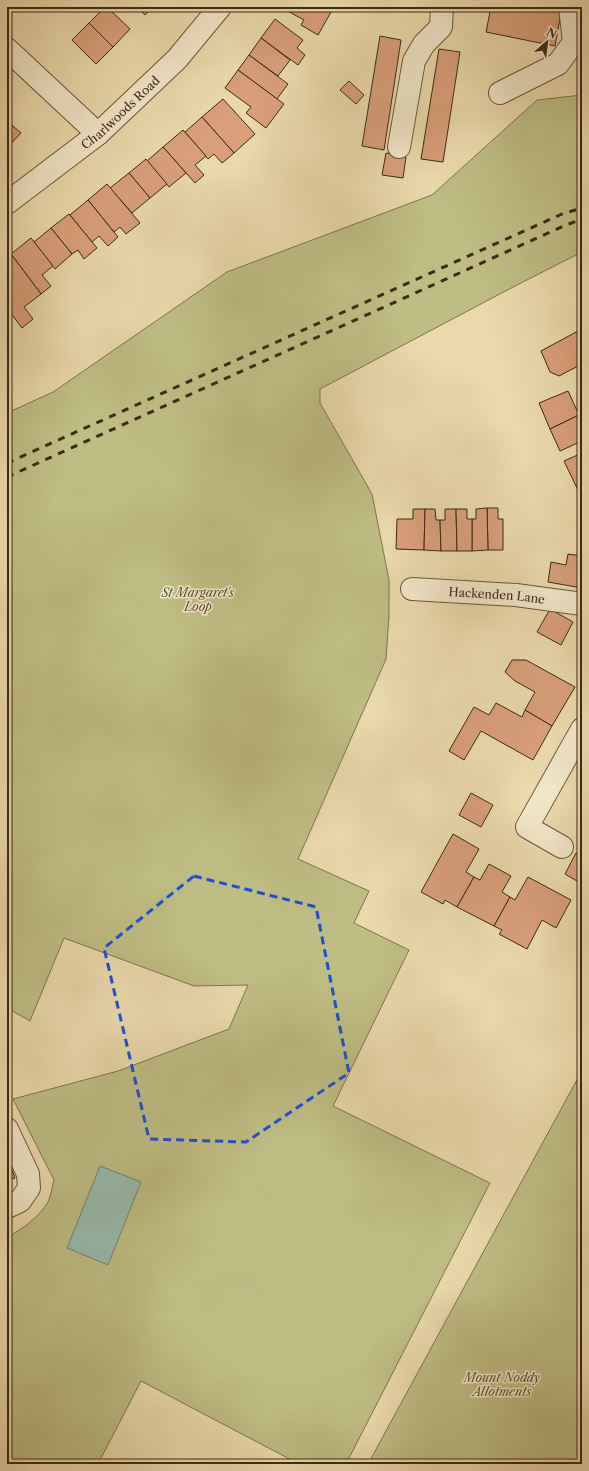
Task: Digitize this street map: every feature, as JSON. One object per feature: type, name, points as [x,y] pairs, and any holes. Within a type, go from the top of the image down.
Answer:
[{"type":"street","name":"Charlwoods Road","points":[[7,203],[98,134],[177,59],[220,7]]},
{"type":"street","points":[[399,147],[414,61],[424,44],[441,27],[442,7]]},
{"type":"street","points":[[500,93],[558,64],[574,42],[570,7]]},
{"type":"street","points":[[7,49],[98,134]]},
{"type":"street","name":"Hackenden Lane","points":[[412,589],[516,595],[582,604]]},
{"type":"street","points":[[562,847],[527,827],[582,729]]},
{"type":"street","points":[[7,1129],[28,1174],[29,1188],[20,1201],[7,1207]]},
{"type":"highlighted area","points":[[194,876],[316,907],[349,1073],[246,1142],[149,1139],[104,948]]},
{"type":"green space","name":"St Margaret's Loop","points":[[582,95],[582,252],[320,389],[320,403],[372,494],[389,580],[389,616],[386,659],[298,859],[369,891],[354,923],[409,950],[333,1106],[490,1183],[346,1464],[299,1464],[141,1381],[98,1464],[7,1464],[7,1237],[25,1226],[40,1213],[49,1200],[54,1180],[13,1099],[118,1071],[229,1029],[248,985],[194,986],[64,938],[30,1021],[12,1011],[7,1004],[7,945],[10,935],[7,927],[7,413],[53,392],[227,272],[432,195],[537,100]]},
{"type":"green space","name":"Mount Noddy Allotments","points":[[579,1076],[582,1078],[582,1464],[368,1464]]},
{"type":"shaded area","points":[[100,1166],[141,1182],[108,1265],[67,1248]]},
{"type":"building","points":[[105,7],[107,7],[130,29],[113,47],[89,23]]},
{"type":"building","points":[[137,7],[153,7],[145,15]]},
{"type":"building","points":[[282,7],[323,7],[331,12],[318,35],[301,25],[304,20]]},
{"type":"building","points":[[491,7],[562,7],[555,46],[486,32]]},
{"type":"building","points":[[275,19],[303,40],[297,48],[305,55],[298,65],[261,38]]},
{"type":"building","points":[[89,23],[113,47],[96,64],[72,40]]},
{"type":"building","points":[[380,36],[401,40],[384,150],[362,146]]},
{"type":"building","points":[[261,38],[290,60],[278,76],[249,55]]},
{"type":"building","points":[[439,49],[460,52],[443,162],[421,159]]},
{"type":"building","points":[[249,55],[288,84],[277,99],[238,70]]},
{"type":"building","points":[[238,70],[284,104],[266,128],[246,113],[251,107],[225,88]]},
{"type":"building","points":[[349,81],[364,95],[356,104],[340,90]]},
{"type":"building","points":[[223,99],[255,134],[234,153],[202,117]]},
{"type":"building","points":[[202,117],[234,153],[222,163],[214,154],[208,159],[185,132]]},
{"type":"building","points":[[7,121],[21,133],[7,148]]},
{"type":"building","points":[[183,130],[206,156],[195,165],[204,175],[195,183],[163,147]]},
{"type":"building","points":[[163,147],[186,173],[169,187],[147,161]]},
{"type":"building","points":[[386,153],[406,157],[403,178],[382,175]]},
{"type":"building","points":[[146,159],[167,184],[150,198],[129,173]]},
{"type":"building","points":[[129,173],[150,198],[132,213],[110,188]]},
{"type":"building","points":[[107,184],[140,223],[126,234],[120,227],[114,232],[88,200]]},
{"type":"building","points":[[88,200],[118,237],[108,246],[99,236],[92,242],[70,215]]},
{"type":"building","points":[[69,214],[97,248],[84,259],[78,250],[72,254],[51,228]]},
{"type":"building","points":[[51,228],[72,254],[55,269],[34,242]]},
{"type":"building","points":[[31,238],[53,266],[42,275],[51,286],[41,294],[11,254]]},
{"type":"building","points":[[11,254],[41,294],[24,307],[33,319],[22,328],[7,308],[7,257]]},
{"type":"building","points":[[578,331],[582,339],[582,364],[559,376],[550,372],[541,351]]},
{"type":"building","points":[[568,391],[579,415],[550,429],[539,403]]},
{"type":"building","points":[[579,415],[582,422],[582,441],[560,451],[550,429]]},
{"type":"building","points":[[582,453],[582,483],[576,486],[564,461]]},
{"type":"building","points":[[582,483],[582,500],[576,486]]},
{"type":"building","points":[[487,508],[498,508],[498,519],[503,519],[503,550],[488,550]]},
{"type":"building","points":[[487,508],[488,550],[472,551],[472,519],[476,519],[476,509]]},
{"type":"building","points":[[413,509],[425,509],[424,550],[396,549],[397,519],[413,519]]},
{"type":"building","points":[[425,509],[435,509],[436,520],[440,520],[441,551],[424,550]]},
{"type":"building","points":[[445,509],[456,509],[457,551],[441,551],[440,520],[445,520]]},
{"type":"building","points":[[456,509],[467,509],[467,519],[472,519],[472,551],[457,551]]},
{"type":"building","points":[[568,554],[582,556],[582,588],[548,582],[551,562],[566,565]]},
{"type":"building","points":[[550,609],[573,622],[561,645],[537,632]]},
{"type":"building","points":[[512,660],[526,660],[575,687],[552,726],[525,710],[535,692],[515,681],[505,672]]},
{"type":"building","points":[[496,703],[522,717],[525,710],[552,726],[533,760],[481,731],[464,760],[449,751],[474,707],[489,715]]},
{"type":"building","points":[[471,793],[493,805],[481,827],[459,815]]},
{"type":"building","points":[[453,834],[479,849],[466,872],[474,877],[457,907],[445,900],[443,904],[421,892]]},
{"type":"building","points":[[576,853],[582,856],[582,884],[565,874]]},
{"type":"building","points":[[489,864],[511,876],[502,892],[510,897],[494,926],[457,907],[474,877],[480,880]]},
{"type":"building","points":[[528,877],[571,900],[556,928],[542,920],[527,949],[499,934],[502,930],[494,926],[510,897],[515,900]]},
{"type":"building","points":[[7,1156],[15,1178],[7,1180]]},
{"type":"railway","points":[[7,463],[562,214],[582,208]]},
{"type":"railway","points":[[7,477],[582,219]]}]
